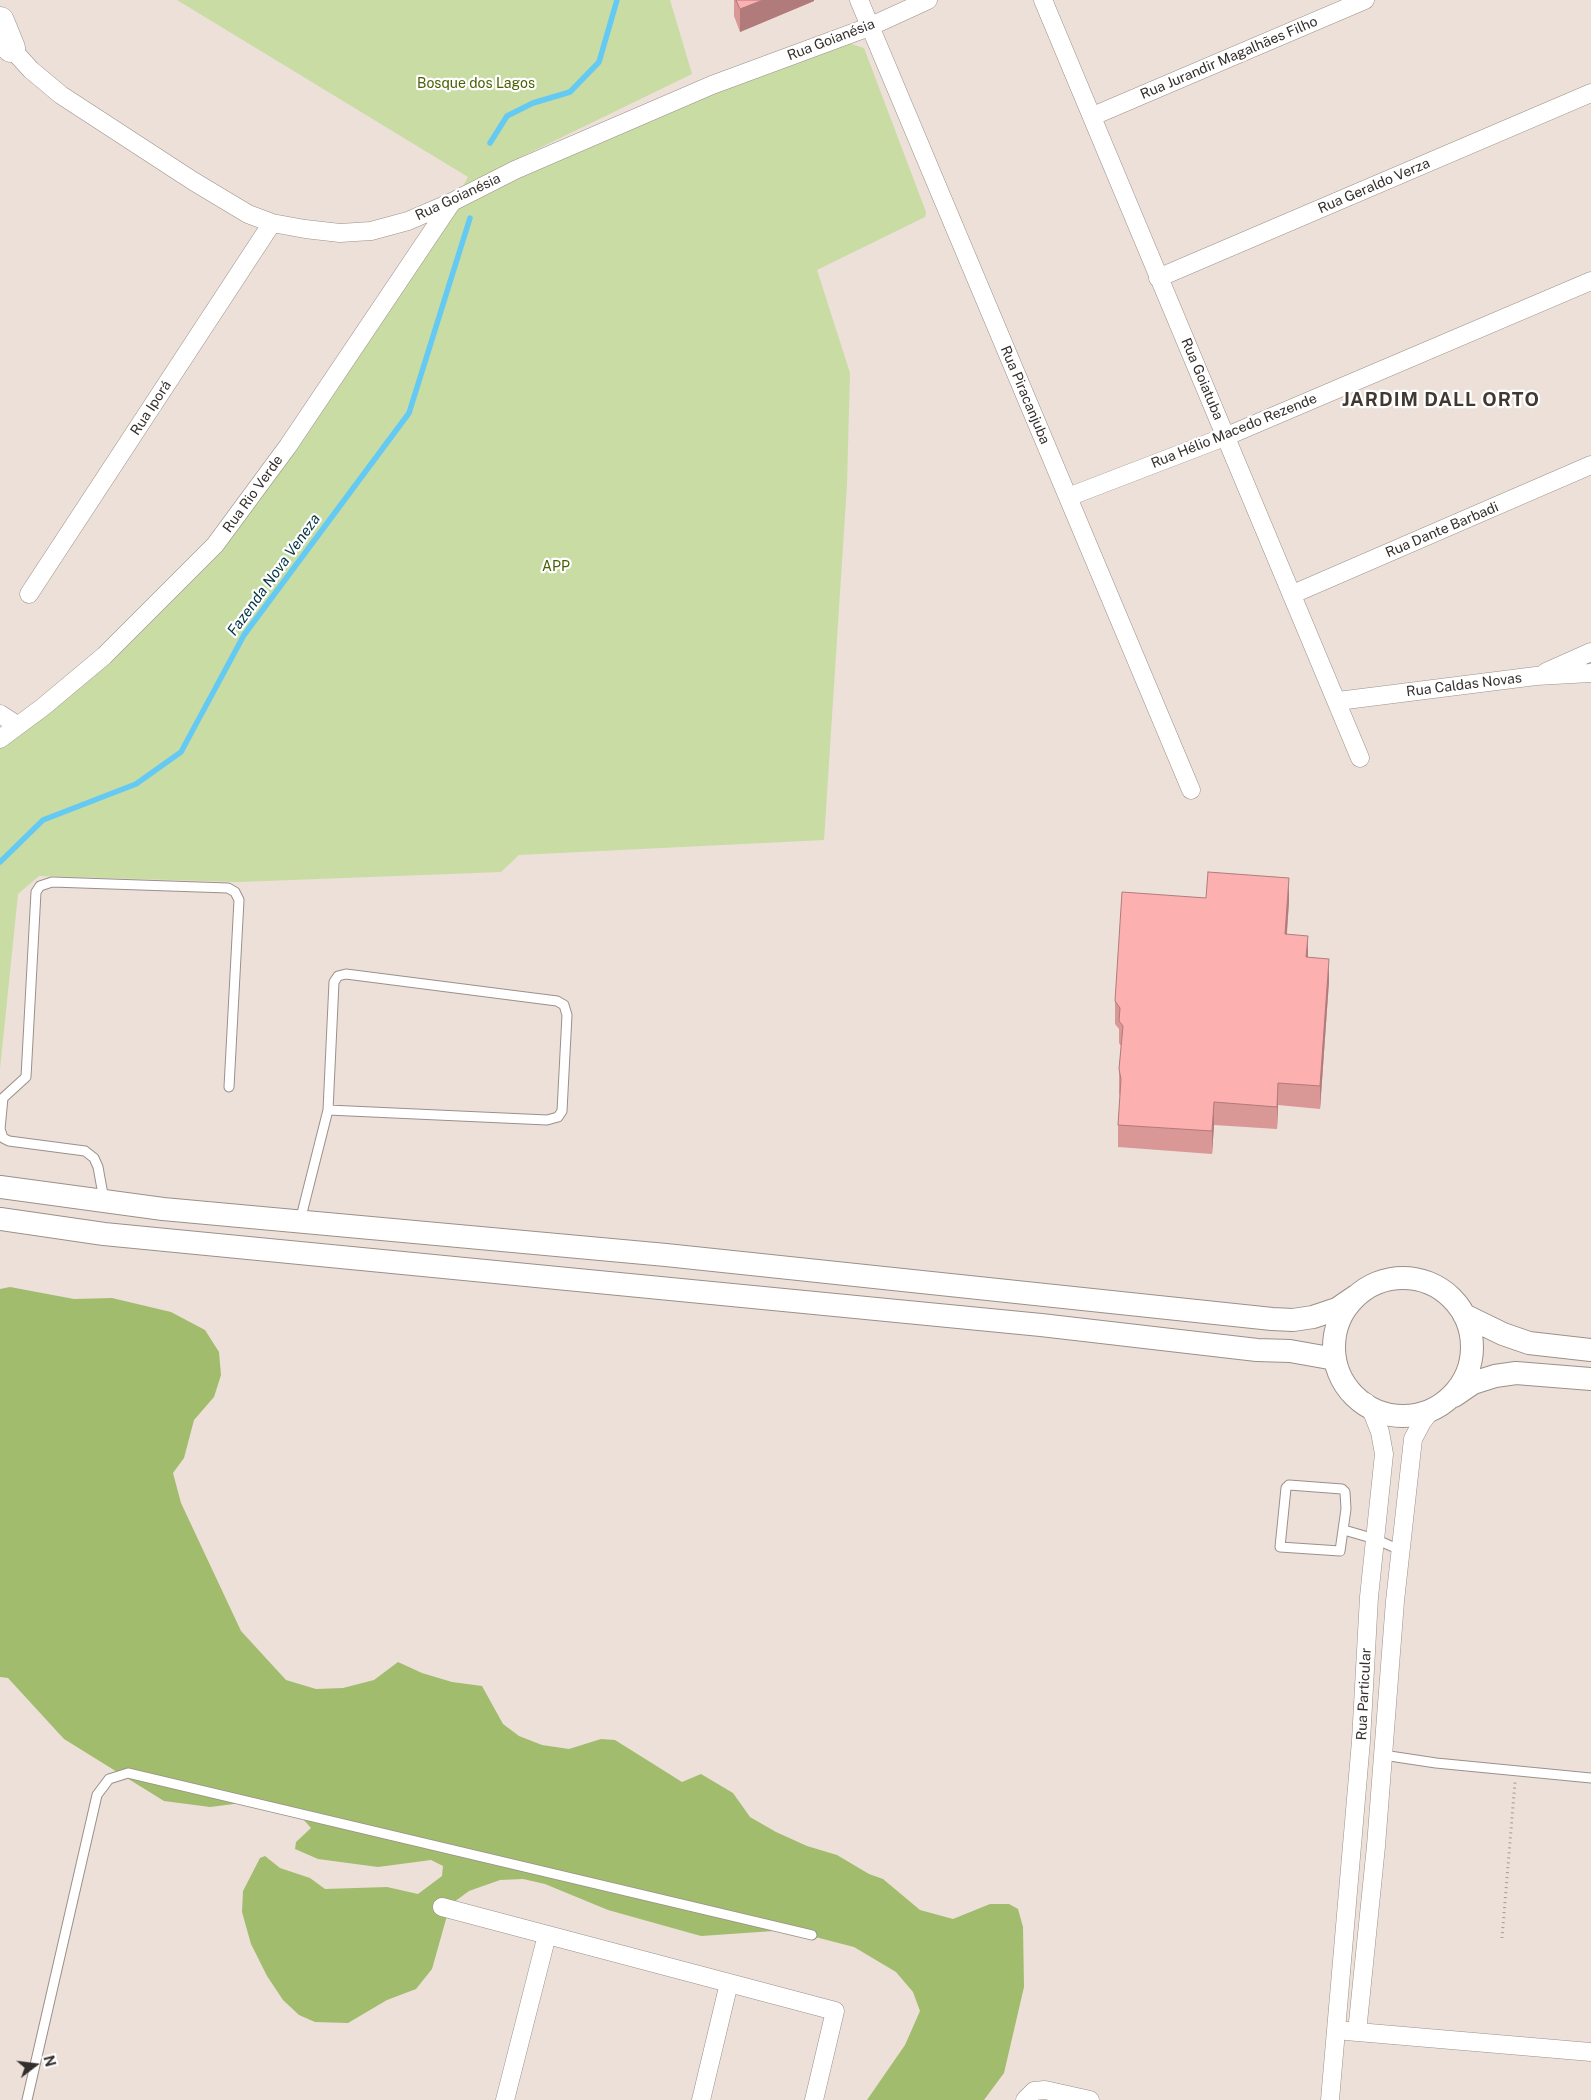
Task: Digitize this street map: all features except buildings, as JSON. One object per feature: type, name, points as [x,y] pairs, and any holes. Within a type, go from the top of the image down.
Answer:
[{"type":"highway","points":[[0,21],[5,47]]},
{"type":"street","name":"Rua Piracanjuba","points":[[859,0],[1191,790]]},
{"type":"street","name":"Rua Goianésia","points":[[5,47],[61,95],[193,181],[248,214],[272,223],[340,233],[371,231],[408,221],[452,202],[515,170],[712,85],[869,27],[928,0]]},
{"type":"street","name":"Rua Goiatuba","points":[[1043,0],[1093,116],[1158,278],[1338,701],[1360,758]]},
{"type":"street","name":"Rua Jurandir Magalhães Filho","points":[[1093,116],[1365,0]]},
{"type":"street","name":"Rua Geraldo Verza","points":[[1158,278],[1591,93]]},
{"type":"street","name":"Rua Rio Verde","points":[[0,739],[43,707],[104,656],[215,545],[288,446],[452,202]]},
{"type":"street","name":"Rua Iporá","points":[[29,594],[272,223]]},
{"type":"street","name":"Rua Hélio Macedo Rezende","points":[[1068,497],[1226,436],[1591,281]]},
{"type":"street","name":"Rua Dante Barbadi","points":[[1293,594],[1591,466]]},
{"type":"street","points":[[1536,676],[1591,652]]},
{"type":"street","name":"Rua Caldas Novas","points":[[1338,701],[1536,676],[1591,673]]},
{"type":"street","points":[[0,714],[17,725]]},
{"type":"street","points":[[0,1187],[104,1202],[300,1222],[666,1255],[1272,1319],[1293,1320],[1313,1316],[1337,1309],[1380,1282],[1394,1278],[1414,1279],[1434,1285],[1446,1293],[1464,1315],[1471,1337],[1470,1360],[1466,1376],[1458,1389],[1439,1405]]},
{"type":"street","points":[[0,1219],[113,1235],[1041,1325],[1256,1350],[1298,1352],[1335,1359]]},
{"type":"street","points":[[1356,1296],[1345,1309],[1338,1325],[1334,1342],[1335,1359],[1341,1376],[1350,1391],[1379,1411],[1396,1416],[1414,1415],[1439,1405],[1473,1383],[1495,1376],[1516,1374],[1591,1379]]},
{"type":"street","points":[[1464,1315],[1503,1334],[1529,1343],[1591,1350]]},
{"type":"street","name":"Rua Particular","points":[[1357,2032],[1350,1990],[1361,1741],[1369,1597],[1384,1454],[1380,1432],[1366,1402]]},
{"type":"street","name":"Rua Particular","points":[[1330,2100],[1336,2030],[1350,1990],[1380,1868],[1383,1755],[1394,1601],[1413,1439],[1422,1422],[1439,1405]]},
{"type":"street","points":[[1369,1597],[1394,1601]]},
{"type":"street","points":[[442,1907],[836,2011],[814,2100]]},
{"type":"street","points":[[505,2100],[547,1935]]},
{"type":"street","points":[[700,2100],[729,1983]]},
{"type":"street","points":[[1336,2030],[1591,2052]]},
{"type":"street","points":[[1025,2100],[1034,2091],[1045,2090],[1090,2100]]},
{"type":"lane","points":[[104,1202],[98,1167],[94,1158],[85,1151],[9,1141],[3,1138],[0,1129],[3,1098],[26,1077],[36,892],[40,886],[52,882],[228,888],[235,892],[239,900],[229,1087]]},
{"type":"lane","points":[[300,1222],[328,1110],[334,982],[338,976],[346,974],[556,1001],[564,1005],[568,1015],[562,1112],[558,1118],[547,1120],[328,1110]]},
{"type":"lane","points":[[1286,1486],[1342,1489],[1346,1496],[1344,1530],[1341,1550],[1337,1552],[1280,1548],[1286,1486]]},
{"type":"lane","points":[[1344,1530],[1375,1539],[1400,1550]]},
{"type":"lane","points":[[1383,1755],[1436,1763],[1591,1778]]},
{"type":"lane","points":[[27,2100],[97,1795],[109,1779],[128,1773],[812,1935]]},
{"type":"path","points":[[1502,1938],[1516,1771]]},
{"type":"green space","name":"APP","points":[[177,0],[670,0],[692,74],[519,158],[711,87],[848,43],[864,48],[926,212],[925,217],[817,270],[850,373],[847,484],[824,840],[519,855],[501,872],[239,882],[39,876],[18,894],[0,1069],[0,741],[217,552],[468,177]]},
{"type":"green space","points":[[10,1287],[74,1299],[112,1298],[171,1312],[205,1330],[219,1352],[221,1375],[214,1397],[194,1420],[184,1458],[173,1473],[181,1503],[241,1631],[286,1680],[316,1689],[343,1688],[374,1680],[398,1662],[422,1673],[452,1682],[482,1686],[503,1724],[519,1736],[542,1745],[569,1749],[601,1739],[615,1740],[682,1782],[701,1774],[733,1793],[750,1817],[776,1832],[807,1846],[837,1855],[869,1874],[883,1879],[920,1910],[953,1919],[990,1904],[1009,1904],[1018,1909],[1023,1927],[1024,1987],[1004,2073],[984,2100],[867,2100],[905,2045],[920,2011],[913,1992],[896,1972],[854,1947],[788,1930],[701,1936],[608,1910],[545,1884],[523,1879],[500,1880],[469,1891],[450,1905],[432,1969],[416,1989],[387,2000],[348,2023],[315,2022],[299,2015],[283,2000],[267,1976],[251,1944],[242,1912],[243,1891],[260,1858],[265,1856],[280,1868],[310,1878],[325,1889],[387,1887],[418,1894],[442,1876],[443,1866],[431,1860],[378,1867],[318,1859],[295,1849],[296,1842],[311,1828],[303,1819],[250,1802],[210,1807],[164,1801],[64,1739],[8,1678],[0,1677],[0,1289]]},
{"type":"waterway","points":[[490,143],[507,116],[533,103],[570,92],[599,62],[617,0]]},
{"type":"waterway","name":"Fazenda Nova Veneza","points":[[0,862],[43,820],[136,784],[181,752],[244,635],[409,413],[470,218]]},
{"type":"district","name":"JARDIM DALL ORTO","points":[[1441,400]]},
{"type":"park label","name":"Bosque dos Lagos","points":[[476,84]]}]
